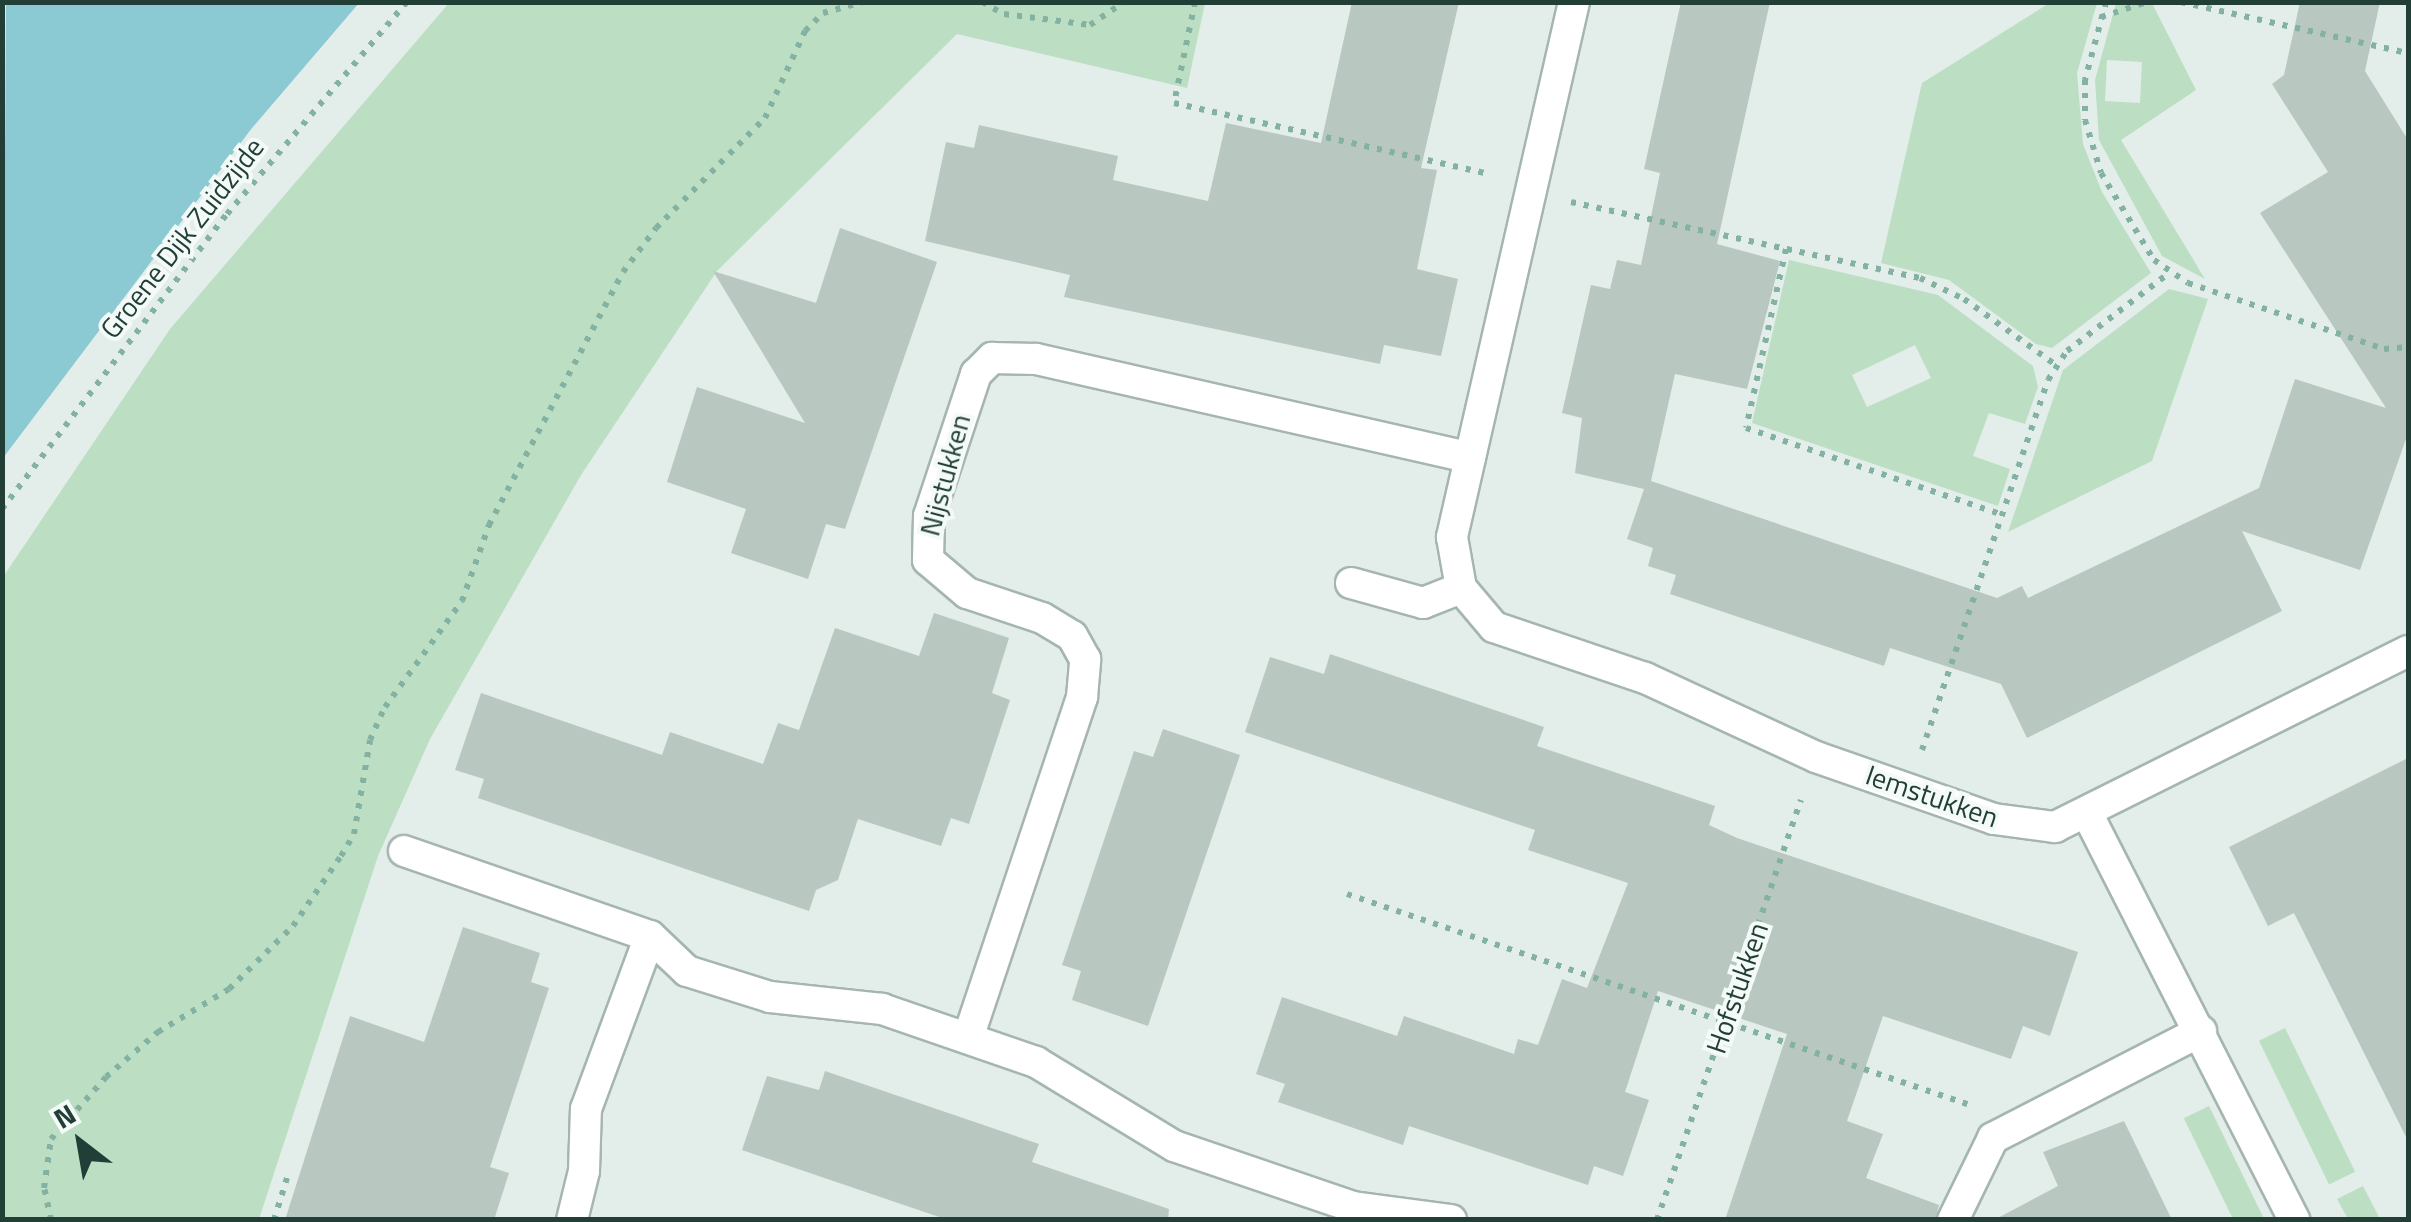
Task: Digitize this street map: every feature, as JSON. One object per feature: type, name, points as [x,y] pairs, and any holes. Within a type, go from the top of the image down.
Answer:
[{"type":"street","points":[[1352,582],[1424,602],[1460,588],[1452,537],[1574,2]]},
{"type":"street","name":"Nijstukken","points":[[968,1038],[1082,697],[1084,659],[1072,636],[1042,618],[966,593],[928,560],[929,516],[976,374],[992,358],[1036,360],[1470,458]]},
{"type":"street","name":"Iemstukken","points":[[1460,588],[1494,627],[1645,678],[1816,757],[2025,826],[2055,827],[2088,815],[2408,651]]},
{"type":"street","points":[[2088,815],[2202,1030],[2294,1220]]},
{"type":"street","points":[[404,851],[650,936],[687,971],[796,1002],[882,1010],[1036,1062],[1174,1146],[1314,1208],[1451,1220]]},
{"type":"street","points":[[572,1220],[584,1171],[586,1109],[650,936]]},
{"type":"street","points":[[1955,1218],[1976,1161],[2002,1131],[2202,1030]]},
{"type":"path","name":"Groene Dijk Zuidzijde","points":[[2,510],[227,214],[407,2]]},
{"type":"path","points":[[50,1220],[44,1188],[52,1139],[106,1077],[158,1032],[229,989],[293,926],[341,856],[354,834],[370,740],[386,708],[462,602],[489,525],[623,272],[656,228],[765,118],[805,32],[823,13],[863,2]]},
{"type":"path","points":[[982,2],[1004,14],[1090,26],[1124,2]]},
{"type":"path","points":[[2106,2],[2085,80],[2091,146],[2154,260],[2169,273],[2384,349],[2408,347]]},
{"type":"path","points":[[2101,17],[2146,2]]},
{"type":"path","points":[[2180,2],[2408,53]]},
{"type":"path","points":[[1786,249],[1746,428],[2002,515]]},
{"type":"path","points":[[1911,788],[2056,365],[2169,273]]},
{"type":"path","name":"Hofstukken","points":[[1657,1220],[1816,757]]},
{"type":"path","points":[[1348,894],[1983,1110],[2002,1131]]},
{"type":"path","points":[[274,1220],[287,1178]]},
{"type":"green space","points":[[2051,2],[2097,3],[2077,73],[2083,144],[2102,192],[2151,273],[2052,348],[2036,344],[1949,280],[1881,263],[1922,83]]},
{"type":"green space","points":[[449,3],[1205,3],[1187,88],[957,34],[717,271],[581,475],[430,739],[378,856],[259,1219],[3,1220],[3,577],[170,329]]},
{"type":"green space","points":[[2116,3],[2152,3],[2196,90],[2121,140],[2205,279],[2162,256],[2099,140],[2095,80]],"holes":[[[2107,60],[2142,62],[2140,103],[2105,101]]]},
{"type":"green space","points":[[1789,260],[1938,295],[2033,366],[2038,387],[2025,424],[1989,413],[1973,456],[2010,469],[1998,506],[1752,423]],"holes":[[[1915,345],[1931,378],[1867,407],[1852,375]]]},
{"type":"green space","points":[[2169,289],[2208,299],[2152,461],[2008,532],[2063,370]]},
{"type":"green space","points":[[2285,1028],[2355,1172],[2329,1185],[2259,1041]]},
{"type":"green space","points":[[2209,1106],[2264,1219],[2233,1220],[2184,1118]]},
{"type":"green space","points":[[2363,1186],[2380,1219],[2348,1219],[2337,1199]]},
{"type":"water","points":[[6,3],[359,3],[252,128],[3,458]]},
{"type":"building","points":[[1352,2],[1459,2],[1421,168],[1437,170],[1417,269],[1458,279],[1441,356],[1384,345],[1380,364],[1064,297],[1070,275],[925,241],[946,142],[974,148],[979,125],[1118,156],[1113,180],[1208,201],[1226,123],[1321,143]]},
{"type":"building","points":[[1681,2],[1770,2],[1717,244],[1780,261],[1747,389],[1675,374],[1651,481],[1997,598],[2022,586],[2028,598],[2259,488],[2295,379],[2386,408],[2260,213],[2328,172],[2272,84],[2284,75],[2300,2],[2380,2],[2365,71],[2408,140],[2408,443],[2406,439],[2360,570],[2242,531],[2282,611],[2027,738],[2001,684],[1890,648],[1884,666],[1670,594],[1676,575],[1648,566],[1653,548],[1627,539],[1644,489],[1575,473],[1582,418],[1562,413],[1591,285],[1610,289],[1617,260],[1641,265],[1660,173],[1644,169]]},
{"type":"building","points":[[840,228],[937,262],[845,529],[826,524],[808,579],[731,553],[746,509],[667,482],[697,387],[805,423],[713,271],[816,303]]},
{"type":"building","points":[[934,613],[1009,638],[992,693],[1010,700],[969,824],[951,818],[941,846],[858,819],[838,880],[816,890],[809,911],[478,798],[484,779],[455,770],[481,693],[662,755],[670,732],[763,764],[778,723],[799,730],[835,628],[919,656]]},
{"type":"building","points":[[1330,654],[1544,727],[1537,746],[1715,806],[1709,825],[1737,838],[2078,952],[2050,1036],[2023,1026],[2011,1059],[1883,1016],[1847,1121],[1883,1134],[1866,1178],[1939,1205],[1935,1220],[1725,1220],[1787,1034],[1658,991],[1625,1092],[1649,1100],[1623,1176],[1594,1166],[1588,1185],[1409,1126],[1403,1145],[1278,1102],[1285,1084],[1256,1074],[1282,997],[1397,1036],[1404,1016],[1514,1054],[1518,1039],[1538,1045],[1562,979],[1587,988],[1628,883],[1528,850],[1535,830],[1245,732],[1270,657],[1324,674]]},
{"type":"building","points":[[1163,729],[1240,755],[1148,1026],[1072,1000],[1081,971],[1062,965],[1134,751],[1153,757]]},
{"type":"building","points":[[2408,758],[2408,1141],[2294,913],[2268,926],[2229,847]]},
{"type":"building","points":[[463,927],[540,953],[531,982],[549,988],[490,1167],[509,1173],[494,1220],[285,1220],[350,1016],[424,1042]]},
{"type":"building","points":[[825,1071],[1039,1144],[1032,1162],[1169,1209],[1168,1220],[948,1220],[742,1150],[767,1076],[819,1090]]},
{"type":"building","points":[[2124,1121],[2172,1220],[1994,1220],[2058,1186],[2043,1152]]}]
